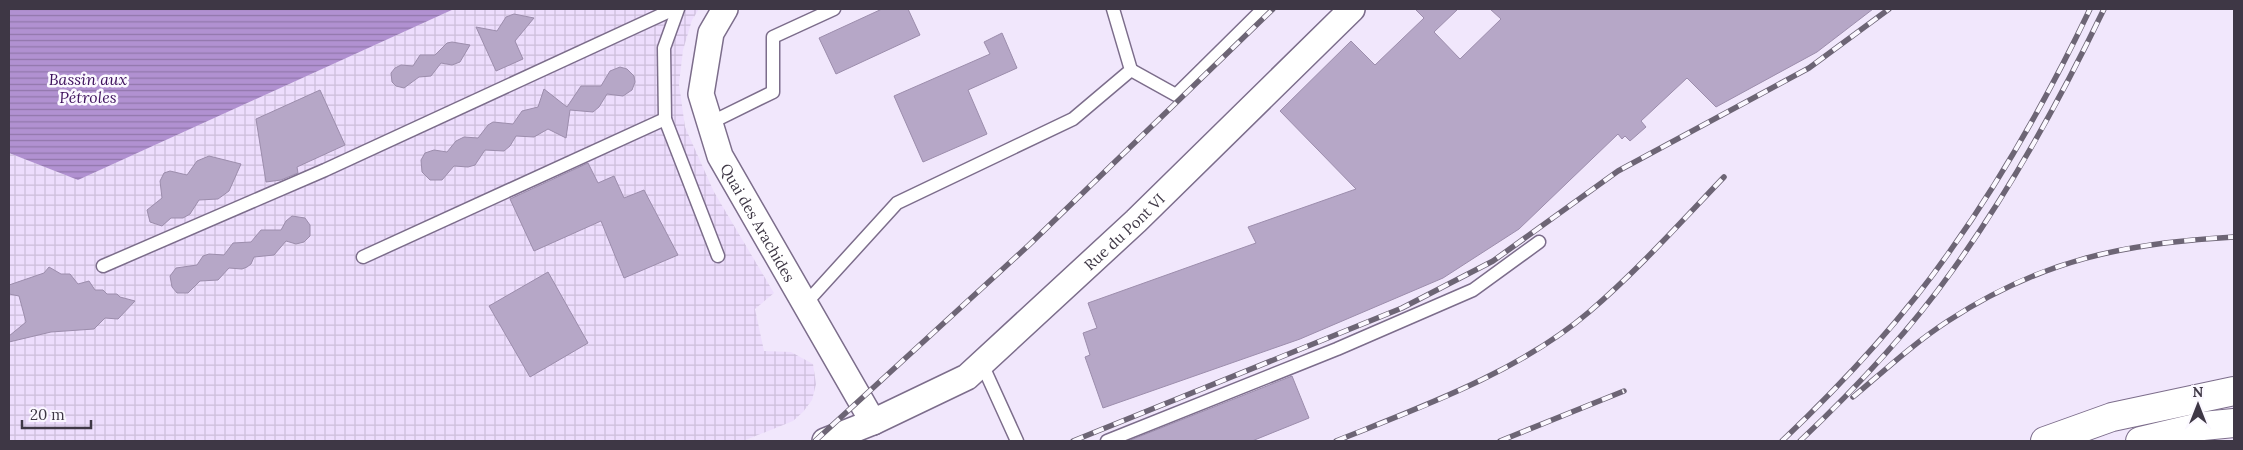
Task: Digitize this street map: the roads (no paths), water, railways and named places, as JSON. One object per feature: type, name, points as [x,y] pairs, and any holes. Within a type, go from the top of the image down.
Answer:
[{"type":"main road","points":[[2045,441],[2112,417],[2234,392]]},
{"type":"main road","points":[[2140,441],[2203,426],[2234,423]]},
{"type":"street","name":"Quai des Arachides","points":[[725,9],[711,33],[701,94],[720,156],[873,422]]},
{"type":"street","name":"Rue du Pont VI","points":[[826,441],[873,422],[967,377],[1136,221],[1346,11]]},
{"type":"lane","points":[[676,9],[664,48],[665,119],[718,256]]},
{"type":"lane","points":[[103,266],[325,170],[676,9]]},
{"type":"lane","points":[[710,123],[773,92],[773,36],[834,9]]},
{"type":"lane","points":[[1113,9],[1131,70],[1176,95],[1263,9]]},
{"type":"lane","points":[[806,303],[897,203],[1073,119],[1131,70]]},
{"type":"lane","points":[[362,257],[665,119]]},
{"type":"lane","points":[[1107,441],[1338,349],[1473,290],[1539,242]]},
{"type":"lane","points":[[982,364],[1017,441]]},
{"type":"water","name":"Bassin aux Pétroles","points":[[9,9],[454,9],[78,180],[9,153]]},
{"type":"railway","points":[[815,441],[1029,245],[1273,9]]},
{"type":"railway","points":[[1073,441],[1402,308],[1493,261],[1618,171],[1809,68],[1889,9]]},
{"type":"railway","points":[[1782,441],[1871,350],[1932,277],[1989,193],[2025,133],[2059,72],[2090,9]]},
{"type":"railway","points":[[1800,441],[1840,402],[1899,339],[1935,294],[1974,240],[2034,143],[2104,9]]},
{"type":"railway","points":[[1336,441],[1468,386],[1532,353],[1562,333],[1589,312],[1624,280],[1724,177]]},
{"type":"railway","points":[[1853,397],[1923,338],[1983,300],[2017,283],[2085,258],[2120,250],[2156,244],[2234,237]]},
{"type":"railway","points":[[1500,441],[1624,391]]}]
